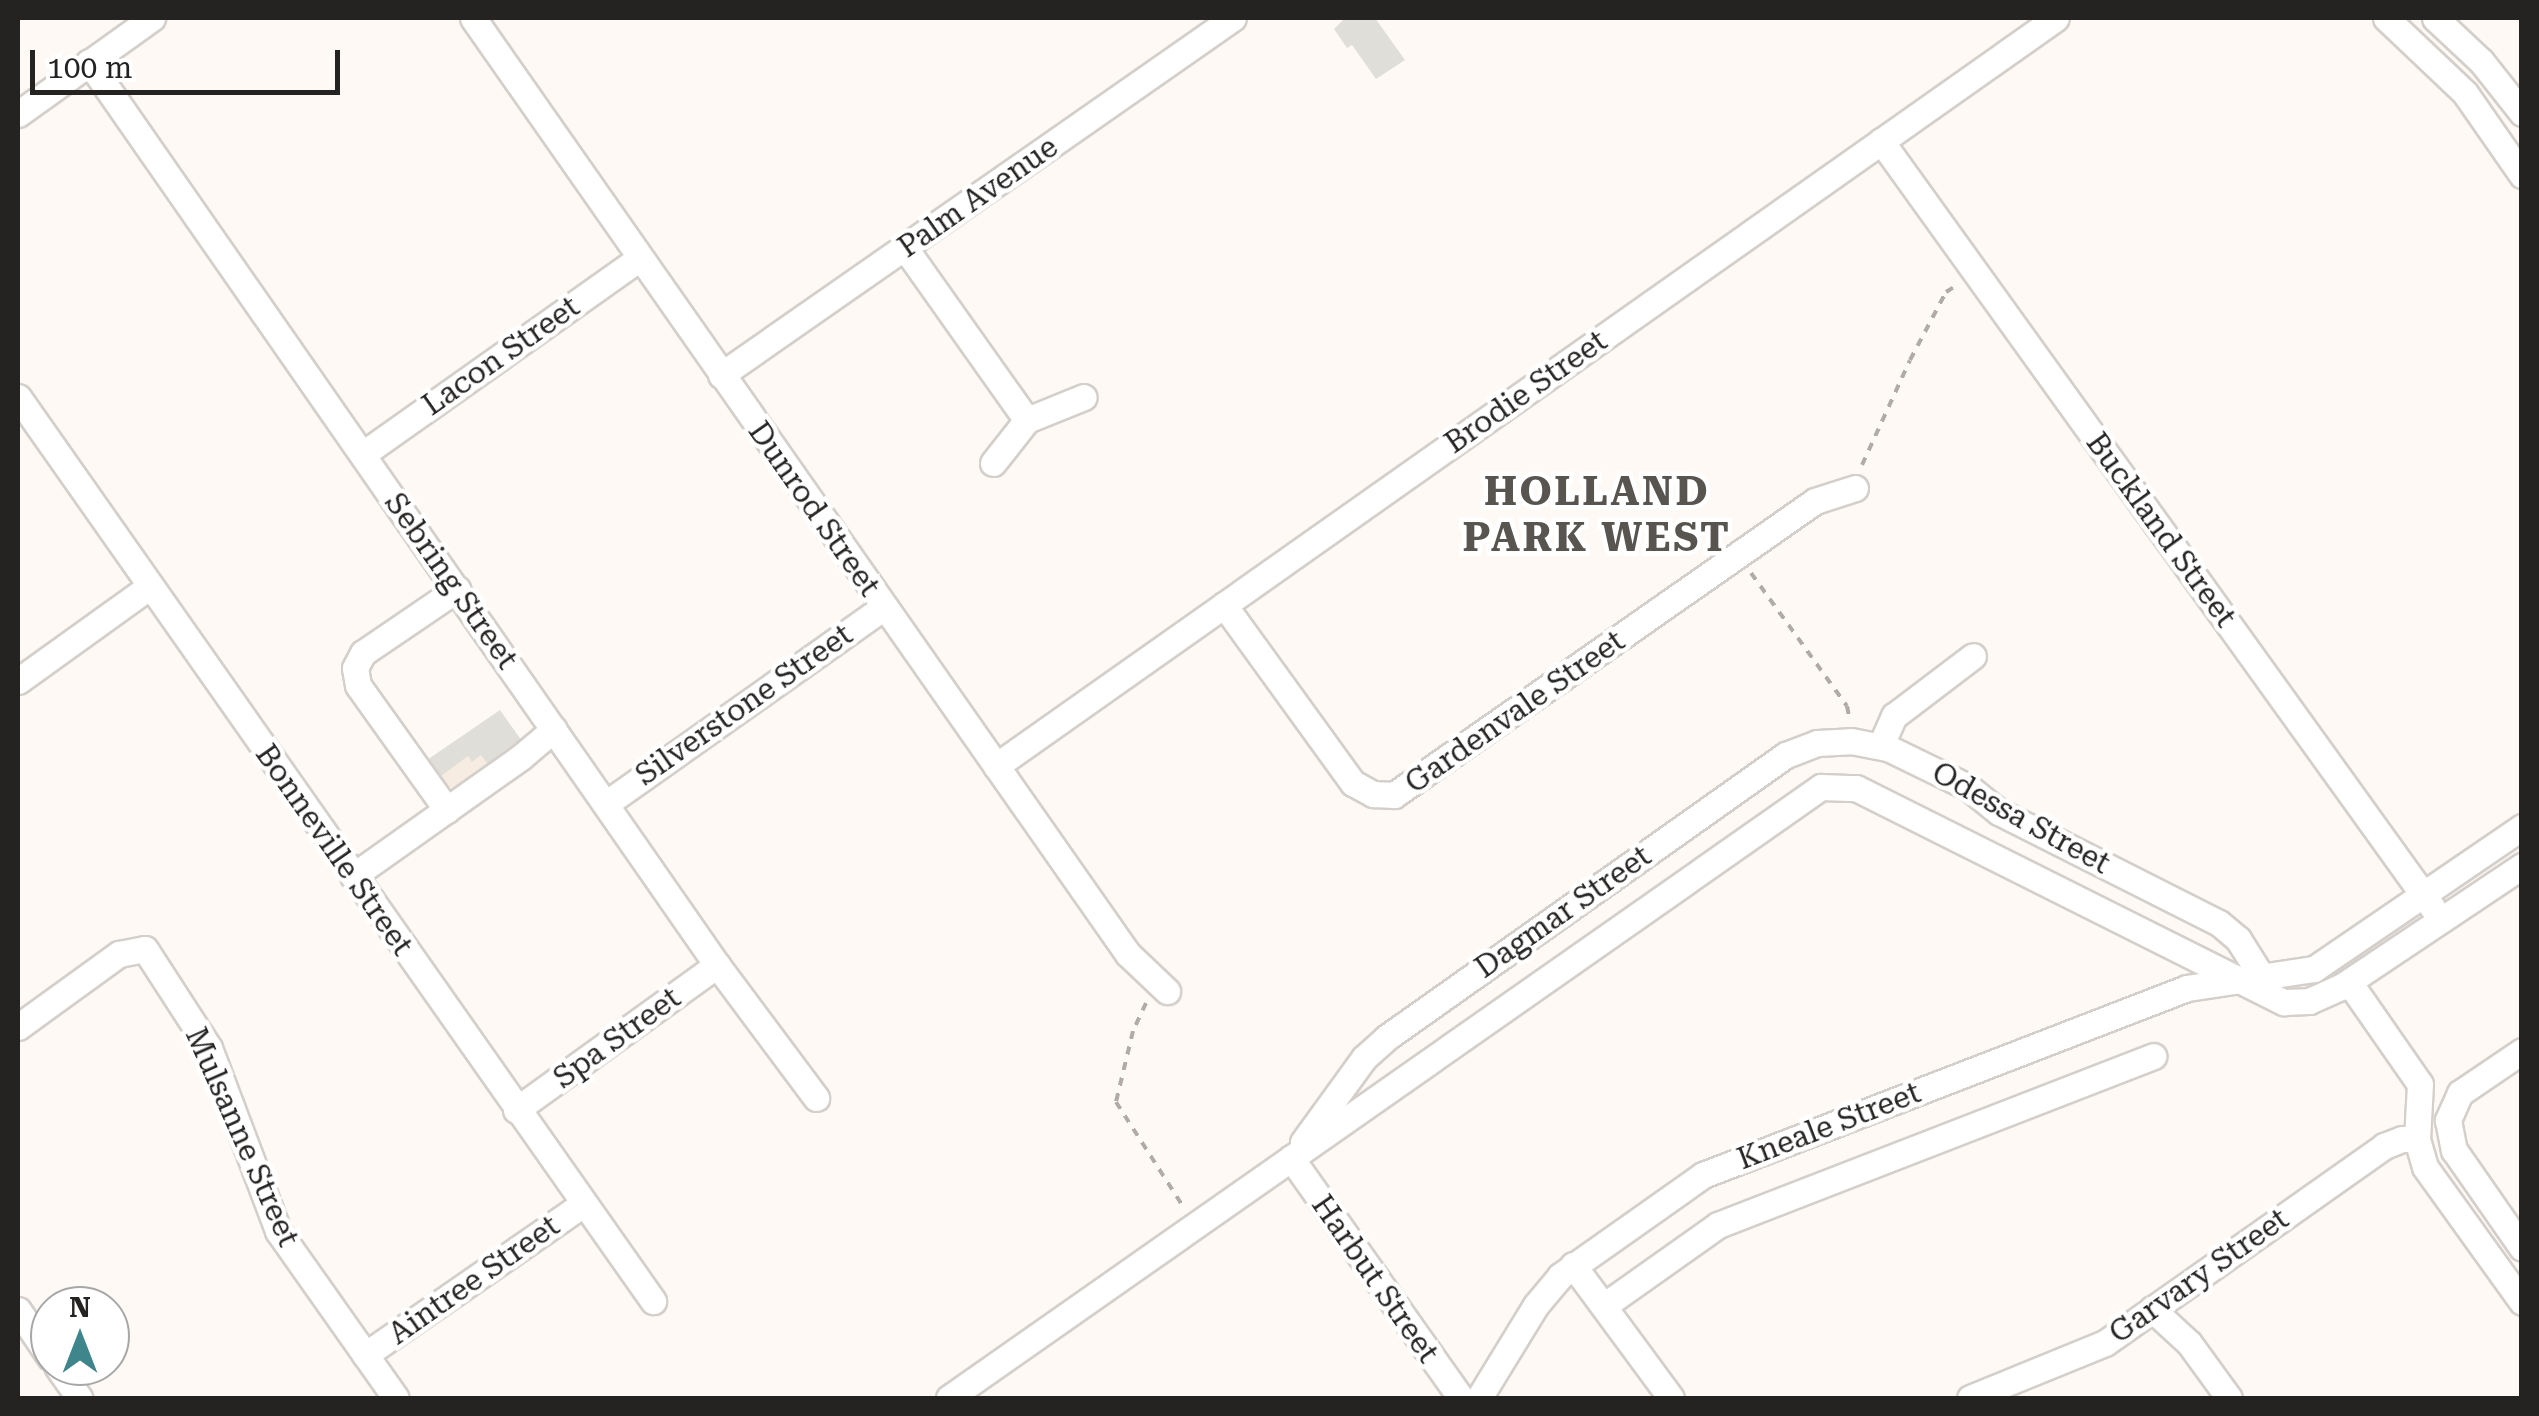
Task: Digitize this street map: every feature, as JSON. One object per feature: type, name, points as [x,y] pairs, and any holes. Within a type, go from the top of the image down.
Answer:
[{"type":"street","points":[[18,114],[152,18]]},
{"type":"street","name":"Dunrod Street","points":[[472,18],[1128,954],[1160,985]]},
{"type":"street","name":"Palm Avenue","points":[[722,375],[1233,18]]},
{"type":"street","name":"Brodie Street","points":[[996,766],[2056,18]]},
{"type":"street","points":[[2386,18],[2465,93],[2522,175]]},
{"type":"street","points":[[2435,18],[2513,82],[2522,112]]},
{"type":"street","name":"Sebring Street","points":[[89,62],[717,965],[816,1098]]},
{"type":"street","name":"Buckland Street","points":[[1881,141],[2441,919]]},
{"type":"street","points":[[905,248],[1027,420]]},
{"type":"street","name":"Lacon Street","points":[[362,454],[640,258]]},
{"type":"street","name":"Bonneville Street","points":[[18,397],[652,1301]]},
{"type":"street","points":[[993,463],[1027,420],[1084,398]]},
{"type":"street","name":"Gardenvale Street","points":[[1224,605],[1348,778],[1365,790],[1384,796],[1406,789],[1815,501],[1854,488]]},
{"type":"street","points":[[18,681],[150,586]]},
{"type":"street","points":[[447,810],[358,685],[354,668],[362,653],[457,589]]},
{"type":"street","name":"Silverstone Street","points":[[607,803],[882,608]]},
{"type":"street","points":[[1880,746],[1894,716],[1973,656]]},
{"type":"street","points":[[353,876],[554,729]]},
{"type":"street","name":"Dagmar Street","points":[[1291,1158],[1364,1058],[1396,1030],[1786,755],[1817,743],[1849,741],[1880,746]]},
{"type":"street","name":"Odessa Street","points":[[1880,746],[1968,787],[1999,812],[2219,923],[2238,939],[2248,976]]},
{"type":"street","name":"Dagmar Street","points":[[949,1398],[1200,1226],[1808,792],[1830,785],[1856,788]]},
{"type":"street","name":"Odessa Street","points":[[1856,788],[2248,976]]},
{"type":"street","name":"Kneale Street","points":[[1479,1398],[1540,1299],[1573,1265],[1702,1175],[2186,988],[2248,976],[2292,975],[2320,967],[2522,828]]},
{"type":"street","points":[[2248,976],[2267,997],[2288,1003],[2315,999],[2350,982],[2522,866]]},
{"type":"street","name":"Mulsanne Street","points":[[18,1027],[119,954],[145,948],[209,1048],[274,1224],[396,1398]]},
{"type":"street","name":"Spa Street","points":[[516,1110],[717,965]]},
{"type":"street","points":[[2350,982],[2420,1084],[2417,1139],[2426,1167],[2522,1302]]},
{"type":"street","points":[[2522,1051],[2460,1093],[2449,1115],[2452,1146],[2522,1248]]},
{"type":"street","name":"Kneale Street","points":[[1605,1305],[1718,1225],[2153,1056]]},
{"type":"street","name":"Garvary Street","points":[[1970,1398],[2091,1351],[2384,1146],[2417,1139]]},
{"type":"street","name":"Harbut Street","points":[[1291,1158],[1461,1398]]},
{"type":"street","name":"Aintree Street","points":[[365,1355],[583,1204]]},
{"type":"street","points":[[1573,1265],[1671,1398]]},
{"type":"street","points":[[2152,1309],[2189,1342],[2229,1398]]},
{"type":"path","points":[[1854,488],[1910,360],[1946,292],[1975,272]]},
{"type":"path","points":[[1738,556],[1847,706],[1849,741]]},
{"type":"path","points":[[1160,985],[1133,1031],[1116,1102],[1200,1226]]},
{"type":"shaded area","points":[[515,750],[459,788],[446,787],[427,760]]},
{"type":"building","points":[[1345,18],[1375,18],[1405,60],[1376,79],[1352,45],[1347,48],[1334,29]]},
{"type":"building","points":[[500,710],[524,744],[490,767],[481,755],[472,762],[468,756],[437,779],[424,762]]},
{"type":"district","name":"HOLLAND PARK WEST","points":[[1597,515]]}]
